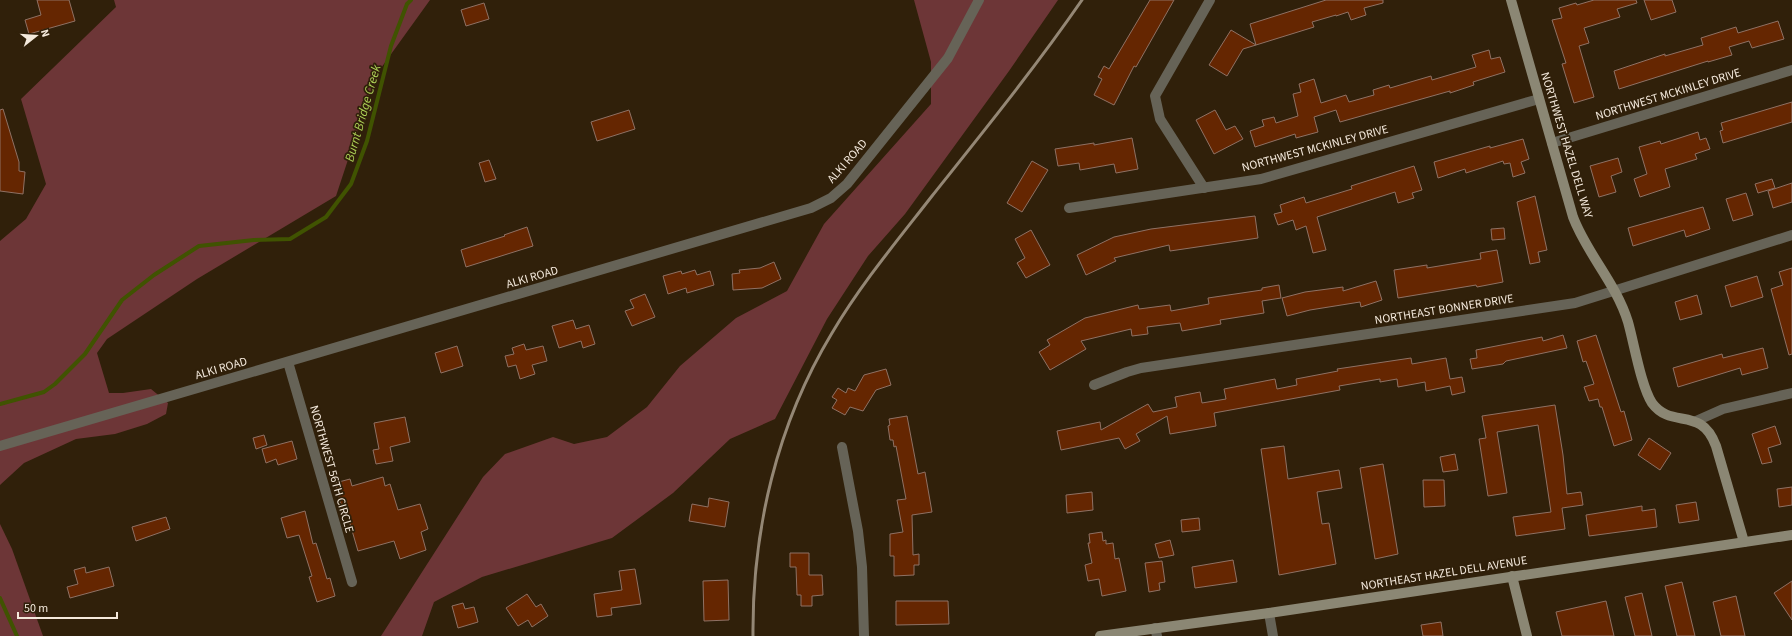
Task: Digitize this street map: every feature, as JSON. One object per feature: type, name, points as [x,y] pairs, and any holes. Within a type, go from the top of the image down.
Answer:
[{"type":"street","name":"ALKI ROAD","points":[[0,446],[804,210],[831,198],[847,184],[948,58],[979,0]]},
{"type":"street","points":[[1204,188],[1160,119],[1155,96],[1210,0]]},
{"type":"street","name":"NORTHWEST HAZEL DELL WAY","points":[[1511,0],[1576,224],[1585,244],[1614,291],[1627,321],[1651,401],[1656,408],[1670,416],[1696,421]]},
{"type":"street","name":"NORTHWEST MCKINLEY DRIVE","points":[[1552,143],[1792,70]]},
{"type":"street","name":"NORTHWEST MCKINLEY DRIVE","points":[[1069,208],[1261,179],[1539,99]]},
{"type":"street","name":"NORTHEAST BONNER DRIVE","points":[[1094,385],[1141,368],[1574,303],[1792,235]]},
{"type":"street","name":"NORTHWEST 56TH CIRCLE","points":[[288,362],[352,582]]},
{"type":"street","points":[[1696,421],[1724,409],[1792,393]]},
{"type":"street","points":[[1696,421],[1706,428],[1714,439],[1744,542]]},
{"type":"street","points":[[842,447],[858,531],[861,560],[864,636]]},
{"type":"street","name":"NORTHEAST HAZEL DELL AVENUE","points":[[1100,636],[1156,632],[1269,612],[1792,535]]},
{"type":"street","points":[[1512,576],[1527,636]]},
{"type":"street","points":[[1269,612],[1273,636]]},
{"type":"shaded area","points":[[114,0],[430,0],[376,75],[336,196],[197,279],[107,339],[97,353],[109,393],[123,393],[151,389],[168,403],[166,414],[147,424],[115,434],[76,439],[24,463],[0,485],[0,241],[26,219],[46,184],[21,99],[116,7]]},
{"type":"shaded area","points":[[914,0],[1058,0],[1009,71],[905,214],[868,256],[827,319],[775,419],[730,439],[673,493],[612,538],[482,577],[434,602],[422,636],[381,636],[483,477],[505,454],[553,437],[574,444],[607,437],[647,407],[680,366],[736,318],[787,291],[824,224],[931,104],[931,62]]},
{"type":"shaded area","points":[[0,524],[12,549],[43,636],[0,636]]},
{"type":"building","points":[[37,0],[69,0],[75,21],[29,34],[25,20],[41,15]]},
{"type":"building","points":[[1150,0],[1174,0],[1136,67],[1134,66],[1114,105],[1094,95],[1102,79],[1098,77],[1104,66],[1109,69]]},
{"type":"building","points":[[1326,0],[1383,0],[1383,3],[1364,8],[1366,15],[1351,20],[1348,12],[1336,15],[1312,22],[1314,27],[1256,45],[1250,24]]},
{"type":"building","points":[[1594,0],[1636,0],[1637,3],[1617,9],[1620,17],[1584,28],[1589,43],[1579,46],[1594,97],[1574,103],[1562,64],[1566,63],[1552,20],[1562,18],[1559,8]]},
{"type":"building","points":[[1644,0],[1672,0],[1676,12],[1651,20]]},
{"type":"building","points":[[484,3],[489,19],[466,26],[461,10]]},
{"type":"building","points":[[1778,21],[1784,39],[1752,48],[1749,41],[1729,47],[1732,55],[1619,89],[1614,71],[1665,54],[1665,56],[1703,45],[1701,38],[1736,27],[1738,33]]},
{"type":"building","points":[[1231,30],[1256,45],[1243,49],[1227,76],[1209,65]]},
{"type":"building","points":[[1489,50],[1491,59],[1500,57],[1505,72],[1473,82],[1474,85],[1450,93],[1450,91],[1340,122],[1336,110],[1314,117],[1318,132],[1296,138],[1295,134],[1255,147],[1250,131],[1264,126],[1262,120],[1274,117],[1276,123],[1298,116],[1293,94],[1301,92],[1299,84],[1314,79],[1321,103],[1346,95],[1349,102],[1374,95],[1373,90],[1389,85],[1390,88],[1431,76],[1432,80],[1476,67],[1472,55]]},
{"type":"building","points":[[1792,102],[1792,122],[1723,143],[1720,131],[1723,130],[1721,123]]},
{"type":"building","points":[[3,109],[19,162],[19,171],[25,172],[23,194],[0,191],[0,110]]},
{"type":"building","points":[[629,110],[635,129],[597,141],[591,122]]},
{"type":"building","points":[[1215,110],[1226,130],[1235,126],[1243,139],[1214,154],[1196,120]]},
{"type":"building","points":[[1698,132],[1700,140],[1706,138],[1710,149],[1695,154],[1697,159],[1665,169],[1670,187],[1640,197],[1634,179],[1647,174],[1639,147],[1660,141],[1661,144]]},
{"type":"building","points":[[1132,138],[1138,169],[1116,173],[1114,164],[1080,170],[1079,163],[1058,166],[1055,149],[1094,143],[1094,145]]},
{"type":"building","points":[[1523,139],[1529,159],[1521,162],[1525,173],[1513,177],[1510,163],[1504,164],[1503,161],[1466,173],[1465,169],[1438,178],[1434,162],[1490,146],[1490,148]]},
{"type":"building","points":[[1618,158],[1622,172],[1611,176],[1616,192],[1599,197],[1590,166]]},
{"type":"building","points":[[489,160],[496,179],[485,182],[479,163]]},
{"type":"building","points":[[1032,161],[1048,170],[1022,212],[1007,203]]},
{"type":"building","points":[[1414,166],[1422,190],[1412,193],[1414,198],[1398,203],[1395,192],[1317,217],[1326,250],[1313,253],[1306,226],[1296,230],[1293,220],[1278,225],[1274,214],[1282,212],[1280,205],[1304,197],[1306,203],[1352,189],[1351,186]]},
{"type":"building","points":[[1772,179],[1775,188],[1758,193],[1755,184]]},
{"type":"building","points":[[1792,183],[1792,202],[1773,208],[1768,191]]},
{"type":"building","points":[[1746,193],[1753,215],[1733,221],[1726,199]]},
{"type":"building","points":[[1535,196],[1547,250],[1538,252],[1540,262],[1530,264],[1517,202]]},
{"type":"building","points":[[1703,207],[1710,229],[1686,237],[1684,230],[1633,246],[1628,228]]},
{"type":"building","points":[[1255,216],[1258,238],[1170,251],[1169,245],[1114,258],[1116,261],[1086,275],[1077,255],[1114,237],[1151,229]]},
{"type":"building","points":[[527,227],[533,246],[466,267],[461,250],[505,236],[504,235]]},
{"type":"building","points":[[1504,228],[1505,239],[1492,240],[1491,229]]},
{"type":"building","points":[[1031,230],[1050,265],[1026,278],[1017,263],[1025,258],[1015,239]]},
{"type":"building","points":[[1497,250],[1503,282],[1398,298],[1394,270],[1427,265],[1427,268],[1481,259],[1480,253]]},
{"type":"building","points":[[774,262],[781,279],[762,288],[733,290],[732,274],[740,273],[739,270],[760,268]]},
{"type":"building","points":[[1792,268],[1792,354],[1789,355],[1771,289],[1783,285],[1779,272]]},
{"type":"building","points":[[695,270],[697,275],[710,271],[714,285],[687,293],[686,288],[668,294],[663,276],[681,271],[682,274]]},
{"type":"building","points":[[1757,276],[1763,297],[1731,307],[1725,286]]},
{"type":"building","points":[[1376,281],[1382,300],[1361,307],[1360,302],[1310,310],[1287,316],[1282,298],[1305,292],[1343,287],[1343,291]]},
{"type":"building","points":[[1279,285],[1281,298],[1262,301],[1264,313],[1220,320],[1221,324],[1182,331],[1180,323],[1147,327],[1148,334],[1132,336],[1131,329],[1081,341],[1086,349],[1050,370],[1039,352],[1050,345],[1047,340],[1085,318],[1138,305],[1139,309],[1170,305],[1171,311],[1209,304],[1208,298],[1262,290],[1262,288]]},
{"type":"building","points":[[645,294],[655,317],[632,326],[625,311],[634,308],[630,300]]},
{"type":"building","points":[[1697,295],[1702,314],[1680,320],[1675,302]]},
{"type":"building","points":[[573,320],[576,329],[589,325],[595,344],[583,348],[581,341],[559,348],[552,326]]},
{"type":"building","points":[[1563,335],[1567,348],[1506,361],[1503,364],[1472,369],[1470,359],[1477,358],[1476,350],[1542,337],[1543,341]]},
{"type":"building","points":[[1596,335],[1621,412],[1624,411],[1632,440],[1614,446],[1602,407],[1600,407],[1598,399],[1589,401],[1584,387],[1594,384],[1586,361],[1583,362],[1577,341]]},
{"type":"building","points":[[524,344],[526,350],[543,346],[547,361],[532,365],[535,374],[520,379],[516,365],[508,367],[505,356],[514,354],[512,348]]},
{"type":"building","points":[[457,346],[463,366],[441,373],[435,353]]},
{"type":"building","points":[[1763,348],[1768,368],[1742,375],[1740,368],[1678,387],[1673,368],[1722,354],[1723,358]]},
{"type":"building","points":[[1411,358],[1412,364],[1446,358],[1450,379],[1462,377],[1465,392],[1452,395],[1450,386],[1426,391],[1425,382],[1398,387],[1397,379],[1380,382],[1380,379],[1339,386],[1340,390],[1214,413],[1216,426],[1170,434],[1167,416],[1136,434],[1140,441],[1125,449],[1119,438],[1061,450],[1057,431],[1100,422],[1101,430],[1148,404],[1153,412],[1177,407],[1175,397],[1200,392],[1202,403],[1226,399],[1224,389],[1275,379],[1277,389],[1297,385],[1296,379],[1338,371],[1337,369]]},
{"type":"building","points":[[886,369],[891,385],[876,390],[863,411],[850,407],[845,415],[832,408],[837,400],[832,397],[838,388],[846,393],[848,388],[855,391],[864,375]]},
{"type":"building","points":[[1555,405],[1563,455],[1567,494],[1581,492],[1583,505],[1562,508],[1565,529],[1516,536],[1513,517],[1551,512],[1538,425],[1497,432],[1507,493],[1488,496],[1479,439],[1486,438],[1482,416]]},
{"type":"building","points":[[907,416],[918,474],[925,472],[932,512],[912,515],[913,555],[919,554],[919,565],[914,565],[914,575],[894,576],[894,556],[890,556],[890,534],[903,532],[897,500],[906,499],[896,446],[894,447],[893,440],[890,440],[888,426],[890,425],[889,419]]},
{"type":"building","points":[[405,417],[410,442],[390,447],[393,461],[376,464],[373,450],[379,449],[374,423]]},
{"type":"building","points":[[1775,426],[1781,444],[1768,448],[1772,462],[1762,464],[1752,434]]},
{"type":"building","points":[[264,435],[267,445],[256,449],[253,438]]},
{"type":"building","points":[[1649,438],[1671,453],[1660,470],[1638,455]]},
{"type":"building","points":[[292,441],[297,459],[278,465],[276,459],[266,463],[262,449]]},
{"type":"building","points":[[1284,446],[1288,479],[1339,470],[1342,488],[1317,492],[1322,524],[1329,523],[1336,564],[1279,575],[1261,449]]},
{"type":"building","points":[[1455,454],[1458,470],[1443,472],[1440,457]]},
{"type":"building","points":[[1383,464],[1398,554],[1375,559],[1360,468]]},
{"type":"building","points":[[383,477],[385,486],[390,484],[398,510],[420,504],[428,529],[421,532],[426,550],[400,559],[394,541],[358,551],[346,510],[343,511],[335,483],[350,479],[352,486]]},
{"type":"building","points":[[1423,480],[1444,480],[1445,506],[1424,507]]},
{"type":"building","points":[[1792,487],[1792,505],[1779,507],[1777,489]]},
{"type":"building","points":[[1092,492],[1093,510],[1067,513],[1066,495]]},
{"type":"building","points":[[709,498],[729,502],[725,527],[689,521],[692,504],[708,507]]},
{"type":"building","points":[[1696,502],[1699,520],[1679,523],[1676,505]]},
{"type":"building","points":[[1642,506],[1642,511],[1655,509],[1657,527],[1589,536],[1586,515]]},
{"type":"building","points":[[305,511],[313,544],[316,543],[327,579],[330,578],[335,596],[317,602],[309,577],[312,576],[299,535],[287,538],[281,518]]},
{"type":"building","points":[[166,517],[170,529],[136,541],[132,527]]},
{"type":"building","points":[[1199,518],[1200,530],[1182,532],[1181,520]]},
{"type":"building","points":[[1102,532],[1103,541],[1106,540],[1106,544],[1113,543],[1115,559],[1119,558],[1126,591],[1102,596],[1099,579],[1088,581],[1085,565],[1092,563],[1088,543],[1090,543],[1089,534]]},
{"type":"building","points":[[1170,540],[1174,555],[1159,558],[1155,544]]},
{"type":"building","points":[[790,553],[809,553],[809,575],[822,575],[823,595],[812,596],[812,606],[801,606],[801,595],[797,595],[796,567],[790,567]]},
{"type":"building","points":[[1233,560],[1237,582],[1195,588],[1192,567]]},
{"type":"building","points":[[1162,561],[1165,582],[1159,583],[1160,590],[1149,592],[1145,563]]},
{"type":"building","points":[[85,567],[86,573],[109,567],[114,586],[70,598],[67,587],[78,584],[74,570]]},
{"type":"building","points":[[635,569],[641,604],[611,608],[612,615],[597,617],[594,594],[622,590],[619,571]]},
{"type":"building","points":[[728,580],[729,620],[704,621],[703,581]]},
{"type":"building","points":[[1792,581],[1792,620],[1774,593]]},
{"type":"building","points":[[1682,582],[1695,636],[1677,636],[1665,586]]},
{"type":"building","points":[[1642,593],[1652,636],[1635,636],[1625,597]]},
{"type":"building","points":[[527,594],[536,607],[541,604],[548,616],[532,627],[528,620],[518,626],[506,608]]},
{"type":"building","points":[[1736,596],[1745,636],[1721,636],[1713,602]]},
{"type":"building","points":[[896,601],[948,601],[949,624],[896,625]]},
{"type":"building","points":[[1606,601],[1614,636],[1562,636],[1556,612]]},
{"type":"building","points":[[463,603],[465,609],[474,607],[478,622],[458,628],[452,606]]},
{"type":"building","points":[[1441,622],[1443,636],[1423,636],[1421,625]]},
{"type":"waterway","name":"Burnt Bridge Creek","points":[[0,404],[44,392],[55,384],[85,354],[122,300],[154,275],[199,246],[254,240],[290,239],[326,217],[351,184],[367,141],[391,46],[407,4],[411,0]]},
{"type":"waterway","name":"Burnt Bridge Creek","points":[[0,598],[17,636]]},
{"type":"railway","points":[[753,636],[757,557],[763,518],[783,441],[796,404],[813,368],[843,315],[867,280],[1027,75],[1082,0]]}]
